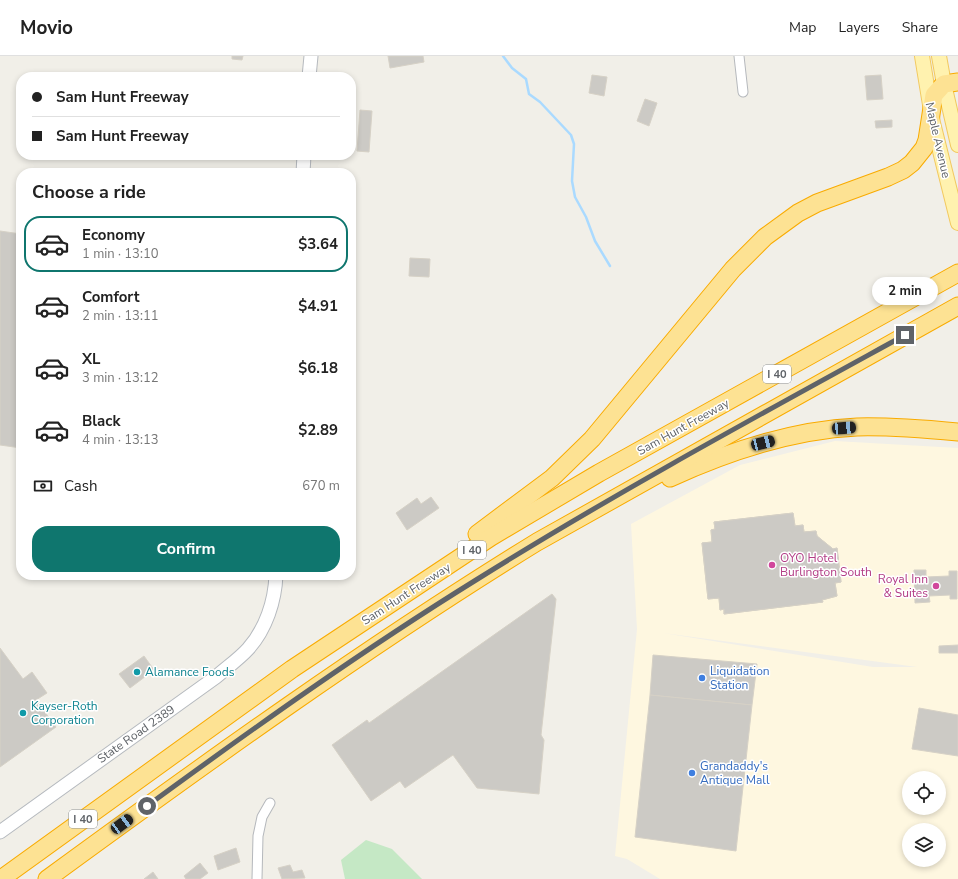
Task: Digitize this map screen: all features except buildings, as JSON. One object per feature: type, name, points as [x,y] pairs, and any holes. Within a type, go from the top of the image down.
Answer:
[{"type":"highway","points":[[348,632],[529,496],[573,458],[614,415],[733,269],[770,233],[798,213],[817,203],[888,177],[903,170],[912,163],[924,148],[927,140],[930,108],[934,94],[951,83]]},
{"type":"highway","name":"Sam Hunt Freeway","points":[[1,879],[224,717],[491,537],[592,477],[956,274]]},
{"type":"highway","name":"I 40","points":[[47,879],[204,764],[316,685],[464,588],[564,527],[958,306]]},
{"type":"highway","points":[[564,527],[704,463],[733,452],[790,436],[830,429],[858,427],[885,427],[958,432]]},
{"type":"main road","name":"Maple Avenue","points":[[922,56],[930,108],[958,223]]},
{"type":"main road","name":"Maple Avenue","points":[[939,56],[951,83],[958,145]]},
{"type":"street","points":[[309,72],[311,56]]},
{"type":"street","points":[[739,56],[743,92]]},
{"type":"street","name":"State Road 2389","points":[[0,832],[216,677],[248,649],[263,627],[273,598],[275,580]]},
{"type":"street","points":[[257,879],[262,816],[270,803]]},
{"type":"shaded area","points":[[835,441],[958,448],[958,879],[660,879],[627,859],[615,856],[637,629],[631,524],[740,465]],"holes":[[[663,633],[917,667],[873,667]]]},
{"type":"green space","points":[[366,840],[392,849],[422,879],[345,879],[341,860]]},
{"type":"waterway","points":[[503,56],[512,68],[526,79],[529,94],[540,102],[571,135],[574,144],[572,181],[575,197],[586,217],[595,241],[610,266]]},
{"type":"place","name":"OYO Hotel Burlington South","points":[[772,565]]},
{"type":"place","name":"Royal Inn & Suites","points":[[936,586]]},
{"type":"place","name":"Alamance Foods","points":[[137,672]]},
{"type":"place","name":"Liquidation Station","points":[[702,678]]},
{"type":"place","name":"Kayser-Roth Corporation","points":[[23,713]]},
{"type":"place","name":"Grandaddy's Antique Mall","points":[[692,773]]},
{"type":"route","points":[[147,806],[316,685],[474,581],[537,542],[905,335]]}]
